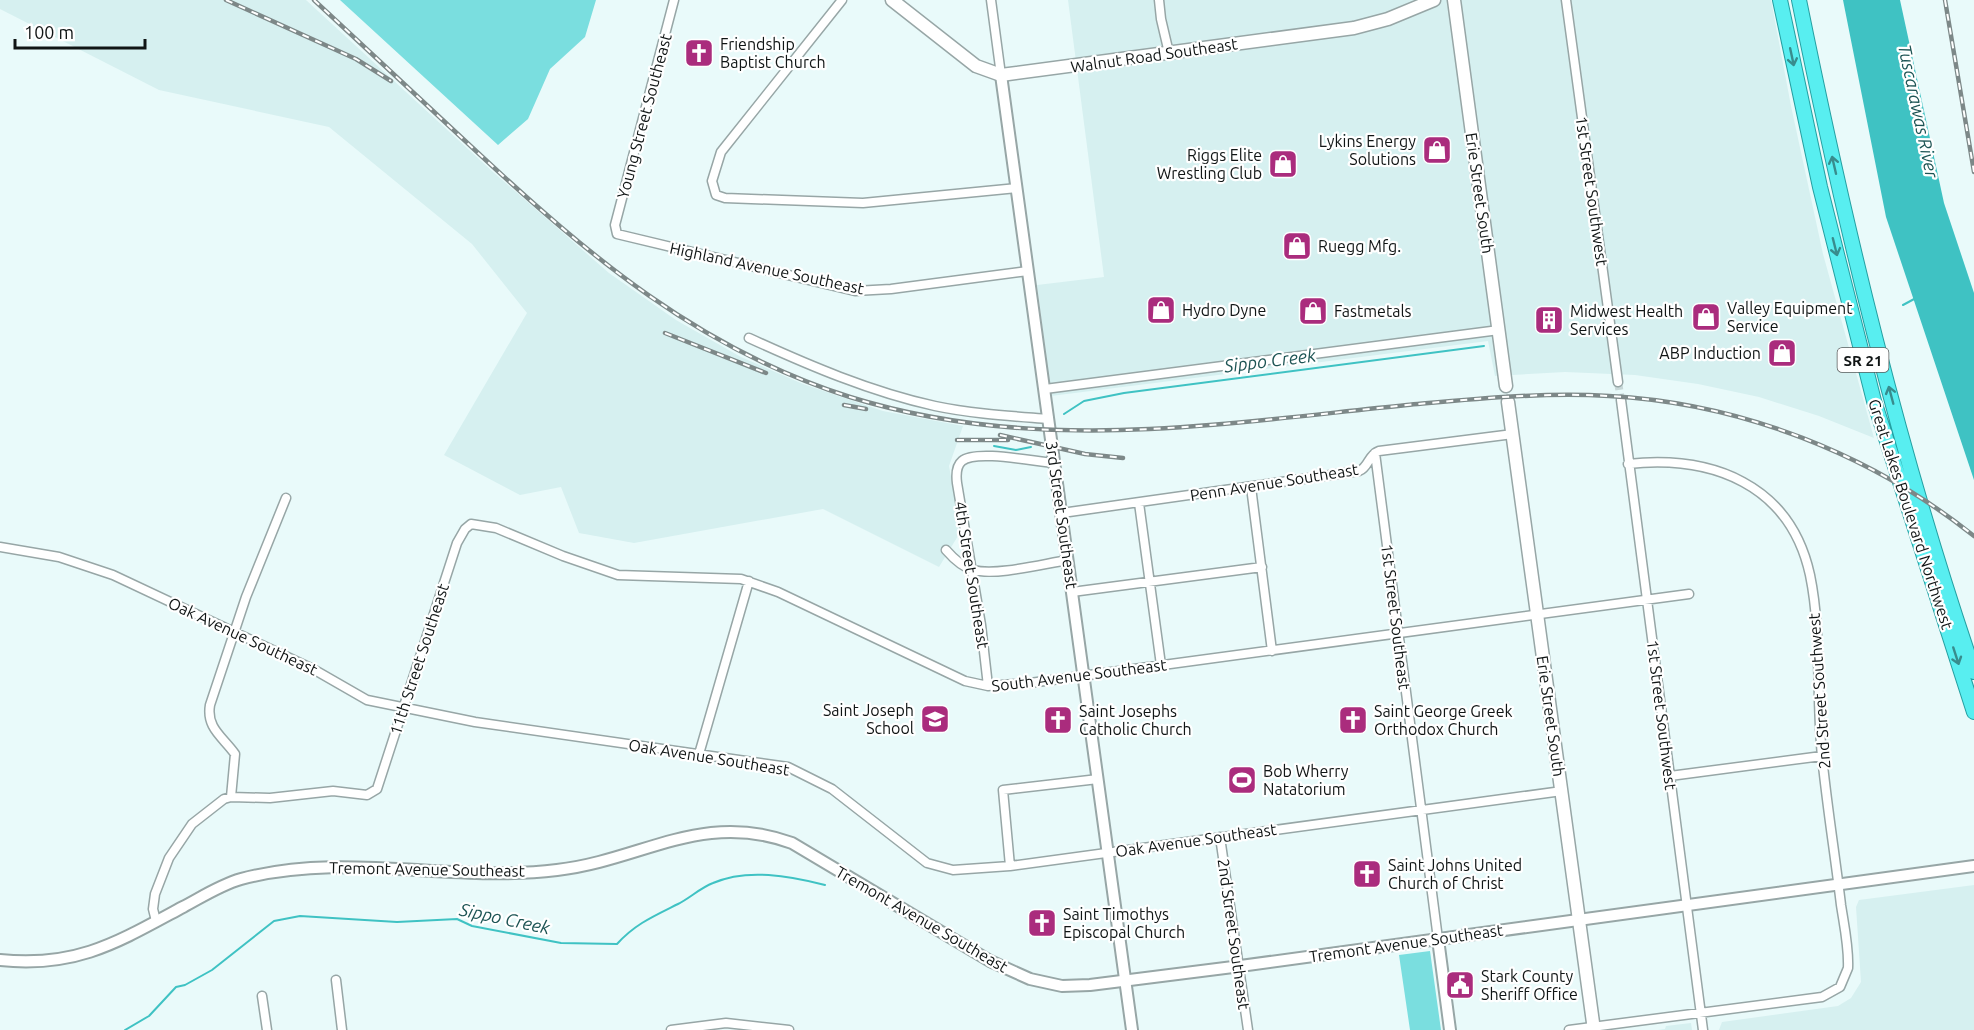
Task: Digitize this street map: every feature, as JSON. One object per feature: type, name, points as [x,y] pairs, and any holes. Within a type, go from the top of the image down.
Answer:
[{"type":"highway","name":"Great Lakes Boulevard Northwest","points":[[1780,0],[1820,187],[1872,390],[1974,712]]},
{"type":"highway","name":"Great Lakes Boulevard Northwest","points":[[1799,0],[1830,148],[1882,362],[1926,520],[1974,672]]},
{"type":"main road","name":"Walnut Road Southeast","points":[[892,0],[976,66],[1001,75],[1365,25],[1401,15],[1434,0]]},
{"type":"main road","name":"Erie Street South","points":[[1454,0],[1506,386]]},
{"type":"main road","name":"Erie Street South","points":[[1508,402],[1593,1028]]},
{"type":"street","name":"Young Street Southeast","points":[[615,232],[674,0]]},
{"type":"street","points":[[842,0],[727,143],[715,164],[712,189],[716,195],[725,198],[863,203],[1017,188]]},
{"type":"street","name":"3rd Street Southeast","points":[[991,0],[1132,1030]]},
{"type":"street","points":[[1159,0],[1169,52]]},
{"type":"street","name":"1st Street Southwest","points":[[1566,0],[1618,382]]},
{"type":"street","name":"Highland Avenue Southeast","points":[[615,232],[855,291],[891,289],[1028,271]]},
{"type":"street","points":[[1045,389],[1499,330]]},
{"type":"street","points":[[749,338],[821,369],[933,405],[965,411],[1049,419]]},
{"type":"street","name":"1st Street Southwest","points":[[1621,400],[1703,1030]]},
{"type":"street","name":"Penn Avenue Southeast","points":[[1062,513],[1359,471],[1367,466],[1375,453],[1513,434]]},
{"type":"street","name":"1st Street Southeast","points":[[1375,453],[1450,1030]]},
{"type":"street","name":"4th Street Southeast","points":[[988,686],[957,483],[959,465],[966,458],[986,456],[1055,463]]},
{"type":"street","name":"2nd Street Southwest","points":[[1628,464],[1667,461],[1706,466],[1742,481],[1773,506],[1796,538],[1810,575],[1822,756],[1848,961],[1847,975],[1840,987],[1828,994],[1809,999],[1701,1013]]},
{"type":"street","points":[[1251,487],[1272,651]]},
{"type":"street","points":[[156,921],[153,909],[155,894],[177,845],[200,816],[231,797],[235,754],[212,726],[208,714],[253,577],[286,498]]},
{"type":"street","points":[[1139,503],[1161,665]]},
{"type":"street","name":"South Avenue Southeast","points":[[468,525],[479,523],[496,528],[563,556],[618,575],[749,581],[778,592],[965,681],[988,686],[1272,651],[1689,594]]},
{"type":"street","name":"11th Street Southeast","points":[[231,797],[270,798],[333,791],[361,796],[372,794],[385,770],[457,543],[468,525]]},
{"type":"street","name":"Oak Avenue Southeast","points":[[0,547],[59,557],[95,567],[313,669],[358,696],[403,709],[475,722],[774,764],[803,773],[858,808],[915,856],[939,868],[969,870],[1010,866],[1562,791]]},
{"type":"street","points":[[946,550],[972,570],[989,572],[1068,560]]},
{"type":"street","points":[[1072,592],[1262,567]]},
{"type":"street","points":[[699,754],[749,581]]},
{"type":"street","points":[[1670,776],[1822,756]]},
{"type":"street","points":[[1010,866],[1003,790],[1012,787],[1098,779]]},
{"type":"street","name":"Tremont Avenue Southeast","points":[[0,960],[34,963],[62,960],[106,947],[222,886],[276,872],[335,866],[464,871],[560,870],[694,835],[748,831],[769,834],[803,849],[1006,970],[1030,979],[1062,986],[1125,981],[1974,866]]},
{"type":"street","name":"2nd Street Southeast","points":[[1220,837],[1248,1030]]},
{"type":"street","points":[[336,980],[342,1030]]},
{"type":"street","points":[[262,996],[267,1030]]},
{"type":"street","points":[[1569,1030],[1701,1013]]},
{"type":"street","points":[[671,1030],[709,1027],[789,1030]]},
{"type":"shaded area","points":[[0,0],[306,0],[493,172],[609,273],[676,320],[741,357],[803,384],[883,411],[963,426],[949,466],[961,531],[939,567],[823,509],[634,543],[579,533],[561,487],[520,495],[444,455],[527,313],[472,244],[329,127],[159,90],[0,9]]},
{"type":"shaded area","points":[[340,0],[596,0],[585,37],[550,69],[528,119],[498,145]]},
{"type":"shaded area","points":[[1068,0],[1771,0],[1823,254],[1874,438],[1819,416],[1759,397],[1698,384],[1635,375],[1565,372],[1495,376],[1488,341],[1051,396],[1037,285],[1104,277]]},
{"type":"shaded area","points":[[1974,885],[1974,1030],[1719,1030],[1722,1022],[1838,1006],[1851,998],[1861,982],[1856,907],[1859,900]]},
{"type":"shaded area","points":[[1430,951],[1441,1030],[1410,1030],[1399,955]]},
{"type":"shaded area","points":[[1691,1023],[1692,1030],[1658,1030],[1665,1029],[1666,1026]]},
{"type":"water","name":"Tuscarawas River","points":[[1843,0],[1900,0],[1944,203],[1974,293],[1974,480],[1886,217]]},
{"type":"waterway","name":"Sippo Creek","points":[[1903,305],[1916,298]]},
{"type":"waterway","name":"Sippo Creek","points":[[1064,414],[1084,401],[1124,393],[1484,346]]},
{"type":"waterway","name":"Sippo Creek","points":[[994,446],[1016,450],[1031,447]]},
{"type":"waterway","name":"Sippo Creek","points":[[125,1030],[149,1016],[176,987],[185,985],[212,970],[274,921],[300,916],[397,922],[457,919],[472,926],[561,943],[617,944],[645,921],[682,902],[708,885],[726,878],[769,875],[825,885]]},
{"type":"tunnel","points":[[1618,382],[1621,400]]},
{"type":"railway","points":[[226,0],[356,59],[391,81]]},
{"type":"railway","points":[[314,0],[518,190],[604,262],[695,326],[744,353],[795,377],[850,397],[920,415],[989,425],[1058,430],[1127,430],[1197,426],[1483,398],[1584,395],[1658,401],[1707,409],[1802,438],[1892,481],[1934,507],[1974,536]]},
{"type":"railway","points":[[1945,0],[1974,172]]},
{"type":"railway","points":[[665,333],[766,373]]},
{"type":"railway","points":[[844,405],[866,409]]},
{"type":"railway","points":[[1000,435],[1085,454],[1123,458]]},
{"type":"railway","points":[[957,440],[1008,440]]},
{"type":"place","name":"Friendship Baptist Church","points":[[699,53]]},
{"type":"place","name":"Lykins Energy Solutions","points":[[1437,150]]},
{"type":"place","name":"Riggs Elite Wrestling Club","points":[[1283,164]]},
{"type":"place","name":"Ruegg Mfg.","points":[[1297,246]]},
{"type":"place","name":"Hydro Dyne","points":[[1161,310]]},
{"type":"place","name":"Fastmetals","points":[[1313,311]]},
{"type":"place","name":"Valley Equipment Service","points":[[1706,317]]},
{"type":"place","name":"Midwest Health Services","points":[[1549,320]]},
{"type":"place","name":"ABP Induction","points":[[1782,353]]},
{"type":"place","name":"Saint Joseph School","points":[[935,719]]},
{"type":"place","name":"Saint Josephs Catholic Church","points":[[1058,720]]},
{"type":"place","name":"Saint George Greek Orthodox Church","points":[[1353,720]]},
{"type":"place","name":"Bob Wherry Natatorium","points":[[1242,780]]},
{"type":"place","name":"Saint Johns United Church of Christ","points":[[1367,874]]},
{"type":"place","name":"Saint Timothys Episcopal Church","points":[[1042,923]]},
{"type":"place","name":"Stark County Sheriff Office","points":[[1460,985]]}]
